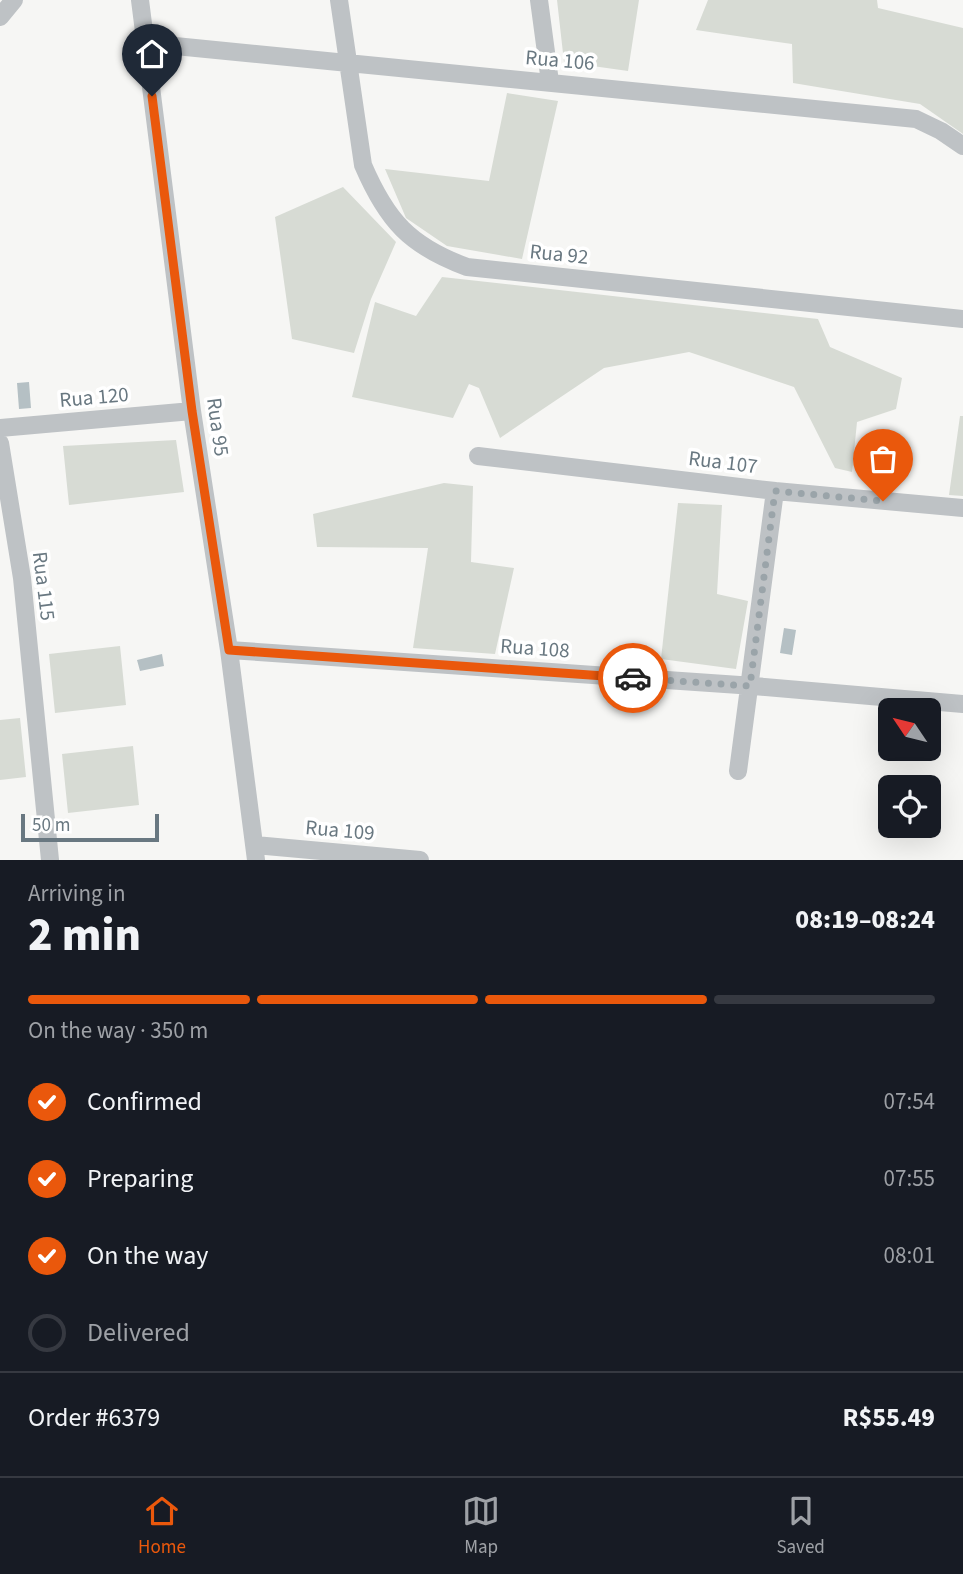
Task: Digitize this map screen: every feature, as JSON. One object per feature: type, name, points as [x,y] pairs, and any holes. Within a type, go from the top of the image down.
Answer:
[{"type":"street","points":[[0,17],[14,0]]},
{"type":"street","name":"Rua 95","points":[[141,0],[192,411],[229,650],[256,852]]},
{"type":"street","name":"Rua 92","points":[[339,0],[363,165],[390,216],[424,248],[443,258],[467,267],[963,319]]},
{"type":"street","points":[[539,0],[550,82]]},
{"type":"street","name":"Rua 106","points":[[145,43],[916,118],[963,146]]},
{"type":"street","name":"Rua 120","points":[[0,428],[192,411]]},
{"type":"street","name":"Rua 115","points":[[0,442],[3,481],[22,578],[50,860]]},
{"type":"street","name":"Rua 107","points":[[478,456],[775,491],[963,508]]},
{"type":"street","points":[[738,771],[775,491]]},
{"type":"street","name":"Rua 108","points":[[229,650],[750,686],[963,704]]},
{"type":"street","name":"Rua 109","points":[[256,852],[419,860]]},
{"type":"shaded area","points":[[557,0],[639,0],[628,71],[564,62]]},
{"type":"shaded area","points":[[708,0],[877,0],[878,8],[963,28],[963,134],[920,104],[793,83],[792,44],[696,30]]},
{"type":"shaded area","points":[[507,93],[558,101],[522,259],[447,246],[406,218],[385,169],[489,181]]},
{"type":"shaded area","points":[[343,187],[396,242],[371,299],[354,353],[292,339],[275,217]]},
{"type":"shaded area","points":[[442,277],[818,319],[830,347],[902,378],[896,409],[857,422],[852,472],[835,468],[794,387],[689,352],[604,368],[500,438],[479,388],[469,384],[453,418],[352,397],[375,302],[416,316]]},
{"type":"shaded area","points":[[29,382],[31,408],[19,409],[17,383]]},
{"type":"shaded area","points":[[960,416],[963,416],[963,496],[949,495]]},
{"type":"shaded area","points":[[176,440],[184,492],[69,505],[63,446]]},
{"type":"shaded area","points":[[444,483],[473,486],[471,562],[514,568],[495,654],[413,648],[428,548],[317,547],[313,514]]},
{"type":"shaded area","points":[[678,503],[722,505],[717,594],[748,601],[736,669],[661,659]]},
{"type":"shaded area","points":[[784,628],[796,630],[792,655],[780,653]]},
{"type":"shaded area","points":[[120,646],[126,705],[55,713],[49,654]]},
{"type":"shaded area","points":[[162,654],[164,666],[140,671],[137,660]]},
{"type":"shaded area","points":[[20,718],[26,777],[0,780],[0,720]]},
{"type":"shaded area","points":[[133,746],[139,805],[68,813],[62,754]]},
{"type":"way so far","points":[[633,678],[750,686],[775,491],[883,501]]},
{"type":"route","points":[[152,96],[192,411],[229,650],[633,678]]}]
